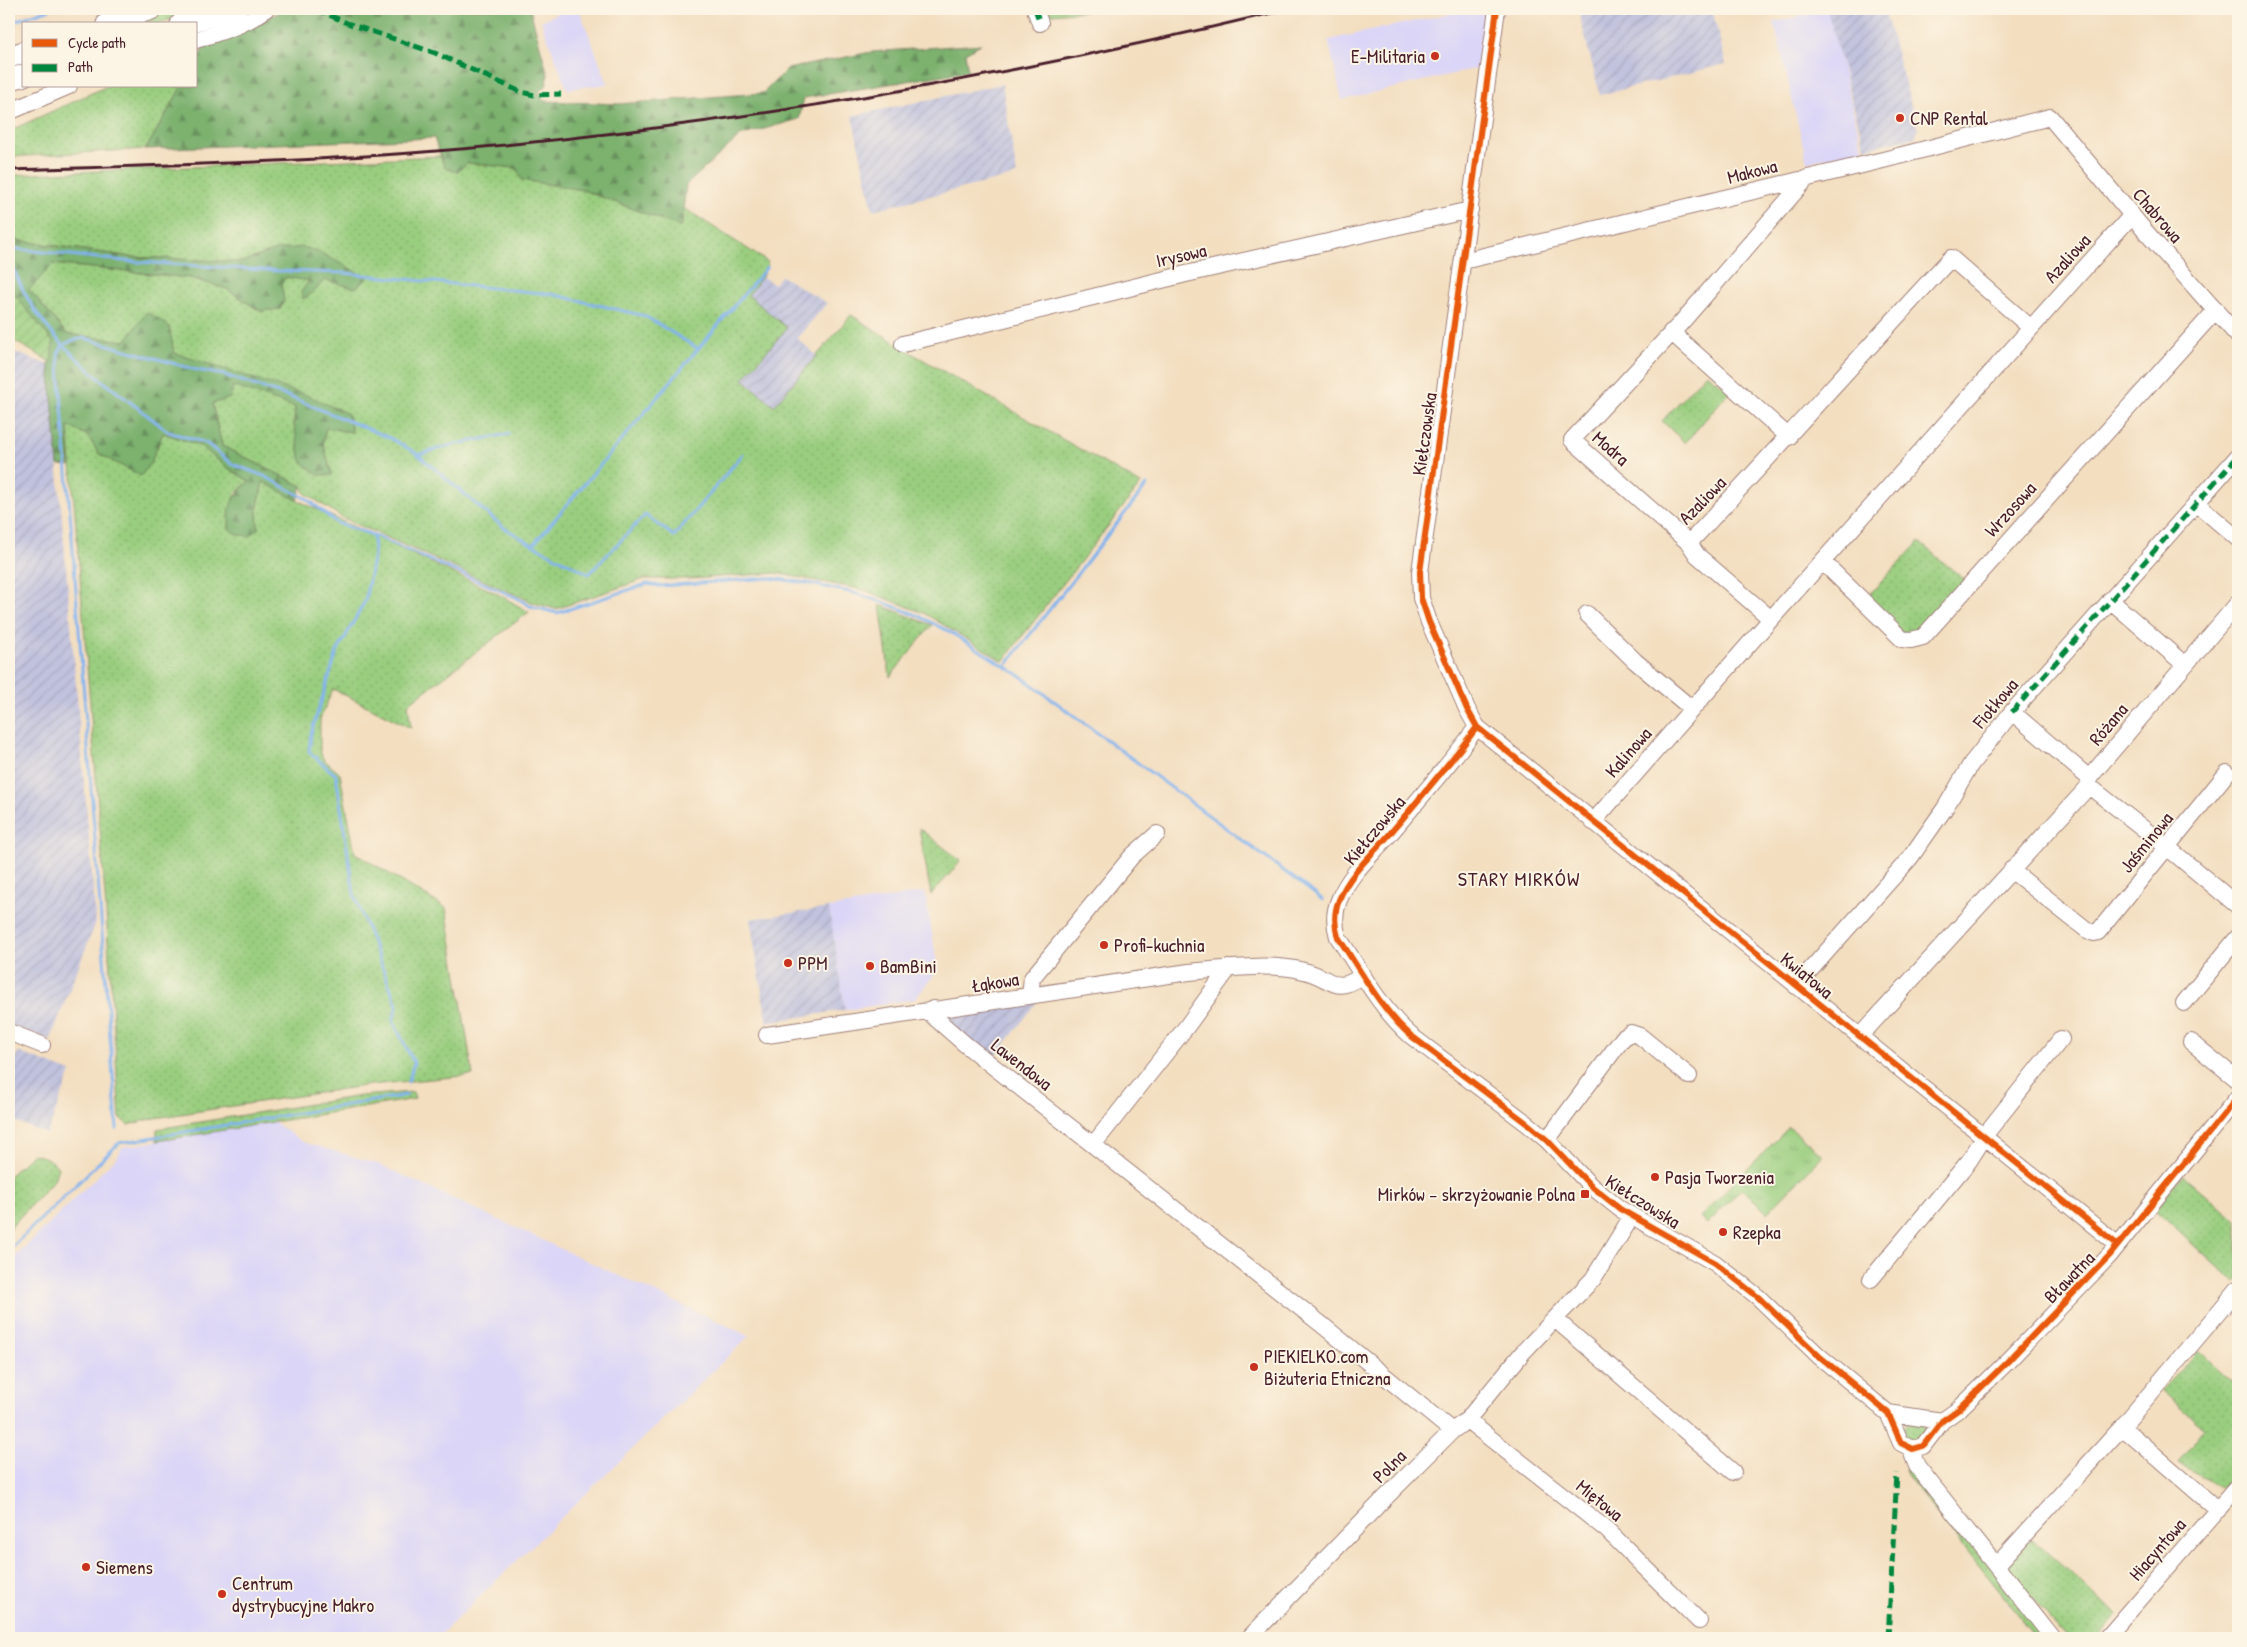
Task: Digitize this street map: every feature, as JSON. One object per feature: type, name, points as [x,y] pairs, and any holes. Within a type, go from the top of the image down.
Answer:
[{"type":"main road","points":[[111,22],[131,13],[152,9]]},
{"type":"main road","points":[[188,22],[227,10]]},
{"type":"main road","points":[[9,58],[22,53]]},
{"type":"main road","points":[[9,80],[22,76]]},
{"type":"street","points":[[198,38],[232,27],[259,15],[266,9]]},
{"type":"street","name":"Kiełczowska","points":[[1497,9],[1420,572],[1420,590],[1429,622],[1467,709],[1477,727],[1423,795],[1354,875],[1339,898],[1335,911],[1336,930],[1363,975],[1392,1017],[1410,1035],[1547,1140],[1590,1185],[1632,1216],[1724,1269],[1772,1310],[1819,1356],[1888,1413],[1917,1466],[2053,1638]]},
{"type":"street","points":[[198,38],[212,27],[227,10]]},
{"type":"street","points":[[9,112],[64,88]]},
{"type":"street","name":"Makowa","points":[[1463,261],[2050,118]]},
{"type":"street","name":"Chabrowa","points":[[2050,118],[2238,336]]},
{"type":"street","name":"Modra","points":[[1689,543],[1572,440],[1671,332],[1807,178]]},
{"type":"street","name":"Irysowa","points":[[903,344],[1186,274],[1470,210]]},
{"type":"street","name":"Azaliowa","points":[[2031,328],[1951,258],[1789,438],[1689,543],[1697,554],[1770,619],[1823,562],[2132,215]]},
{"type":"street","name":"Wrzosowa","points":[[1823,562],[1902,639],[1911,640],[1923,637],[2216,310]]},
{"type":"street","points":[[1671,332],[1789,438]]},
{"type":"street","name":"Fiołkowa","points":[[1796,986],[1910,858],[1945,808],[1971,764],[2012,712],[2238,456]]},
{"type":"street","points":[[2196,503],[2238,539]]},
{"type":"street","points":[[2110,600],[2185,665]]},
{"type":"street","name":"Różana","points":[[1860,1036],[2089,782],[2238,603]]},
{"type":"street","points":[[1587,614],[1635,661],[1692,709]]},
{"type":"street","name":"Kalinowa","points":[[1594,822],[1770,619]]},
{"type":"street","points":[[2012,712],[2089,782],[2238,906]]},
{"type":"street","name":"Kwiatowa","points":[[1477,727],[2118,1245]]},
{"type":"street","name":"Jaśminowa","points":[[2011,870],[2087,930],[2094,933],[2098,932],[2227,773]]},
{"type":"street","points":[[1030,996],[1032,978],[1132,856],[1157,834]]},
{"type":"street","points":[[2184,1003],[2238,938]]},
{"type":"street","points":[[1093,1146],[1187,1026],[1229,968]]},
{"type":"street","name":"Łąkowa","points":[[767,1036],[933,1009],[955,1008],[1190,972],[1229,968],[1303,970],[1321,976],[1338,986],[1343,986],[1363,975]]},
{"type":"street","name":"Lawendowa","points":[[933,1009],[934,1017],[966,1045],[1321,1324],[1452,1431]]},
{"type":"street","points":[[9,1032],[42,1044]]},
{"type":"street","points":[[1547,1140],[1623,1038],[1631,1033],[1640,1036],[1689,1076]]},
{"type":"street","points":[[1940,1210],[2060,1039]]},
{"type":"street","points":[[2191,1042],[2238,1080]]},
{"type":"street","name":"Bławatna","points":[[1907,1446],[1923,1446],[1942,1421],[1959,1409],[2010,1360],[2118,1245],[2238,1097]]},
{"type":"street","points":[[1871,1279],[1969,1161],[1990,1140]]},
{"type":"street","name":"Polna","points":[[1249,1638],[1452,1431],[1467,1420],[1524,1351],[1556,1320],[1593,1279],[1632,1216]]},
{"type":"street","points":[[1996,1566],[2122,1427],[2238,1289]]},
{"type":"street","points":[[1556,1320],[1733,1472]]},
{"type":"street","points":[[1888,1413],[1942,1421]]},
{"type":"street","name":"Miętowa","points":[[1467,1420],[1607,1530],[1699,1621]]},
{"type":"street","points":[[2122,1427],[2218,1510]]},
{"type":"street","name":"Hiacyntowa","points":[[2106,1638],[2238,1486]]},
{"type":"shaded area","points":[[567,9],[579,9],[608,84],[567,89],[541,21]]},
{"type":"shaded area","points":[[1471,9],[1484,9],[1478,68],[1342,100],[1328,40]]},
{"type":"shaded area","points":[[1578,9],[1712,9],[1726,64],[1600,95]]},
{"type":"shaded area","points":[[1884,9],[1918,130],[1915,137],[1865,148],[1827,10]]},
{"type":"shaded area","points":[[1828,10],[1863,150],[1807,162],[1774,22]]},
{"type":"shaded area","points":[[1002,84],[1017,175],[873,210],[852,116]]},
{"type":"shaded area","points":[[781,276],[827,303],[797,338],[817,356],[774,406],[743,379],[787,328],[748,295],[762,277],[774,284]]},
{"type":"shaded area","points":[[9,350],[49,365],[96,922],[50,1040],[9,1025]]},
{"type":"shaded area","points":[[925,892],[938,970],[915,999],[845,1010],[829,908]]},
{"type":"shaded area","points":[[829,908],[845,1010],[767,1022],[750,919]]},
{"type":"shaded area","points":[[1037,1002],[992,1061],[940,1017]]},
{"type":"shaded area","points":[[18,1052],[71,1072],[47,1134],[9,1119],[9,1077]]},
{"type":"shaded area","points":[[274,1122],[303,1142],[378,1164],[749,1336],[437,1638],[9,1638],[9,1263],[118,1156],[122,1147]]},
{"type":"green space","points":[[171,9],[207,9],[163,22],[134,22]]},
{"type":"green space","points":[[286,9],[530,9],[548,75],[546,86],[539,91],[543,101],[618,104],[763,93],[787,69],[871,52],[981,44],[965,53],[968,71],[804,98],[799,119],[740,136],[686,185],[681,227],[583,190],[522,180],[516,168],[467,163],[457,172],[445,168],[434,138],[146,149],[181,88],[198,88],[198,58],[203,49]]},
{"type":"green space","points":[[1043,9],[1109,9],[1052,14]]},
{"type":"green space","points":[[103,88],[181,88],[146,149],[9,157],[9,131]]},
{"type":"green space","points":[[440,156],[445,168],[467,163],[516,168],[523,180],[583,190],[681,227],[684,208],[768,262],[762,277],[748,295],[787,328],[743,379],[774,406],[851,315],[915,355],[1141,484],[1003,661],[924,613],[864,590],[776,573],[690,579],[644,579],[556,609],[534,603],[343,518],[305,493],[302,486],[222,446],[212,403],[233,386],[295,407],[294,425],[332,475],[323,443],[326,427],[352,432],[348,414],[174,353],[168,326],[125,341],[67,334],[29,290],[52,264],[191,278],[227,289],[260,311],[280,309],[284,301],[281,284],[286,277],[310,281],[314,292],[324,279],[355,288],[276,250],[242,262],[132,257],[9,239],[9,175]]},
{"type":"green space","points":[[9,239],[132,257],[242,262],[276,250],[303,247],[321,253],[368,278],[355,288],[324,280],[314,292],[303,299],[301,292],[309,281],[286,277],[281,284],[284,301],[280,309],[260,311],[227,289],[191,278],[53,264],[29,290],[67,334],[125,341],[147,312],[169,326],[174,353],[309,396],[348,414],[352,432],[326,428],[323,443],[332,475],[318,475],[301,461],[294,425],[295,407],[233,386],[230,398],[212,404],[222,446],[302,486],[297,500],[263,482],[257,510],[258,529],[251,536],[238,535],[229,529],[229,512],[232,502],[249,481],[225,466],[201,446],[163,433],[150,464],[141,476],[99,454],[88,436],[68,426],[70,466],[58,465],[49,365],[53,342],[15,295],[9,276]]},
{"type":"green space","points":[[9,276],[15,295],[53,342],[51,362],[9,338]]},
{"type":"green space","points":[[1706,373],[1730,391],[1685,443],[1662,421]]},
{"type":"green space","points":[[68,426],[88,436],[99,454],[150,464],[163,433],[201,446],[225,466],[249,481],[235,494],[258,529],[257,510],[263,481],[297,500],[498,594],[529,612],[408,704],[411,728],[333,689],[320,719],[320,750],[323,759],[340,774],[355,853],[446,908],[473,1075],[370,1085],[155,1118],[128,1125],[120,1118],[103,868]]},
{"type":"green space","points":[[1919,542],[1966,581],[1926,627],[1904,636],[1868,596]]},
{"type":"green space","points":[[880,605],[932,625],[890,677]]},
{"type":"green space","points":[[919,828],[961,861],[931,895]]},
{"type":"green space","points":[[413,1092],[415,1099],[157,1141],[157,1129],[360,1096]]},
{"type":"green space","points":[[1789,1127],[1823,1155],[1767,1213],[1742,1188],[1707,1224],[1700,1217]]},
{"type":"green space","points":[[33,1154],[50,1160],[58,1168],[54,1180],[9,1229],[9,1176]]},
{"type":"green space","points":[[2183,1175],[2238,1222],[2238,1279],[2235,1283],[2155,1210]]},
{"type":"green space","points":[[2199,1351],[2238,1387],[2238,1476],[2219,1487],[2178,1462],[2205,1428],[2161,1390]]},
{"type":"green space","points":[[1907,1423],[1924,1425],[1926,1432],[1924,1437],[1909,1442],[1903,1432]]},
{"type":"green space","points":[[1909,1468],[1946,1510],[2049,1638],[2036,1638],[1909,1479],[1905,1469]]},
{"type":"green space","points":[[2031,1538],[2117,1615],[2096,1638],[2068,1638],[2010,1574],[2008,1563]]},
{"type":"waterway","points":[[9,23],[50,9]]},
{"type":"waterway","points":[[9,248],[124,261],[279,271],[345,273],[551,294],[645,316],[697,348]]},
{"type":"waterway","points":[[9,254],[18,280],[30,303],[63,345],[84,338],[197,370],[224,375],[290,397],[390,438],[416,453],[503,527],[533,545],[767,267]]},
{"type":"waterway","points":[[117,1129],[58,354],[63,345],[95,375],[169,432],[206,443],[232,464],[264,476],[307,499],[337,523],[373,535],[517,598],[530,606],[557,613],[647,584],[660,586],[769,578],[807,583],[854,593],[919,616],[950,632],[1019,675],[1323,900]]},
{"type":"waterway","points":[[418,455],[451,445],[509,434]]},
{"type":"waterway","points":[[533,545],[589,574],[645,515],[674,536],[743,454]]},
{"type":"waterway","points":[[1007,664],[1147,485]]},
{"type":"waterway","points":[[373,535],[374,553],[365,601],[337,652],[311,733],[309,752],[336,775],[354,894],[397,1005],[393,1021],[414,1063],[408,1082]]},
{"type":"waterway","points":[[9,1250],[119,1143],[407,1095]]},
{"type":"railway","points":[[9,170],[210,164],[411,153],[632,131],[743,116],[962,80],[1071,58],[1288,9]]},
{"type":"marked path","points":[[316,9],[347,23],[435,53],[521,92],[534,95],[561,94]]},
{"type":"marked path","points":[[1035,9],[1040,23]]},
{"type":"marked path","points":[[2012,712],[2238,456]]},
{"type":"marked path","points":[[1888,1638],[1897,1473]]},
{"type":"cycle path","points":[[1497,9],[1420,572],[1421,598],[1429,622],[1467,709],[1477,727],[2118,1245]]},
{"type":"cycle path","points":[[1477,727],[1388,836],[1360,866],[1348,883],[1339,900],[1335,914],[1338,937],[1380,1001],[1410,1035],[1529,1125],[1547,1140],[1590,1185],[1620,1209],[1715,1263],[1758,1297],[1819,1356],[1888,1413],[1901,1443],[1913,1449],[1923,1446],[1942,1421],[1959,1409],[2010,1359],[2109,1256],[2238,1097]]},
{"type":"place","name":"E-Militaria","points":[[1435,56]]},
{"type":"place","name":"CNP Rental","points":[[1900,118]]},
{"type":"place","name":"Profi-kuchnia","points":[[1104,945]]},
{"type":"place","name":"PPM","points":[[788,963]]},
{"type":"place","name":"BamBini","points":[[870,966]]},
{"type":"place","name":"Pasja Tworzenia","points":[[1655,1177]]},
{"type":"place","name":"Mirków – skrzyżowanie Polna","points":[[1585,1194]]},
{"type":"place","name":"Rzepka","points":[[1723,1232]]},
{"type":"place","name":"PIEKIELKO.com Biżuteria Etniczna","points":[[1254,1367]]},
{"type":"place","name":"Siemens","points":[[86,1567]]},
{"type":"place","name":"Centrum dystrybucyjne Makro","points":[[222,1594]]},
{"type":"district","name":"STARY MIRKÓW","points":[[1519,878]]}]
